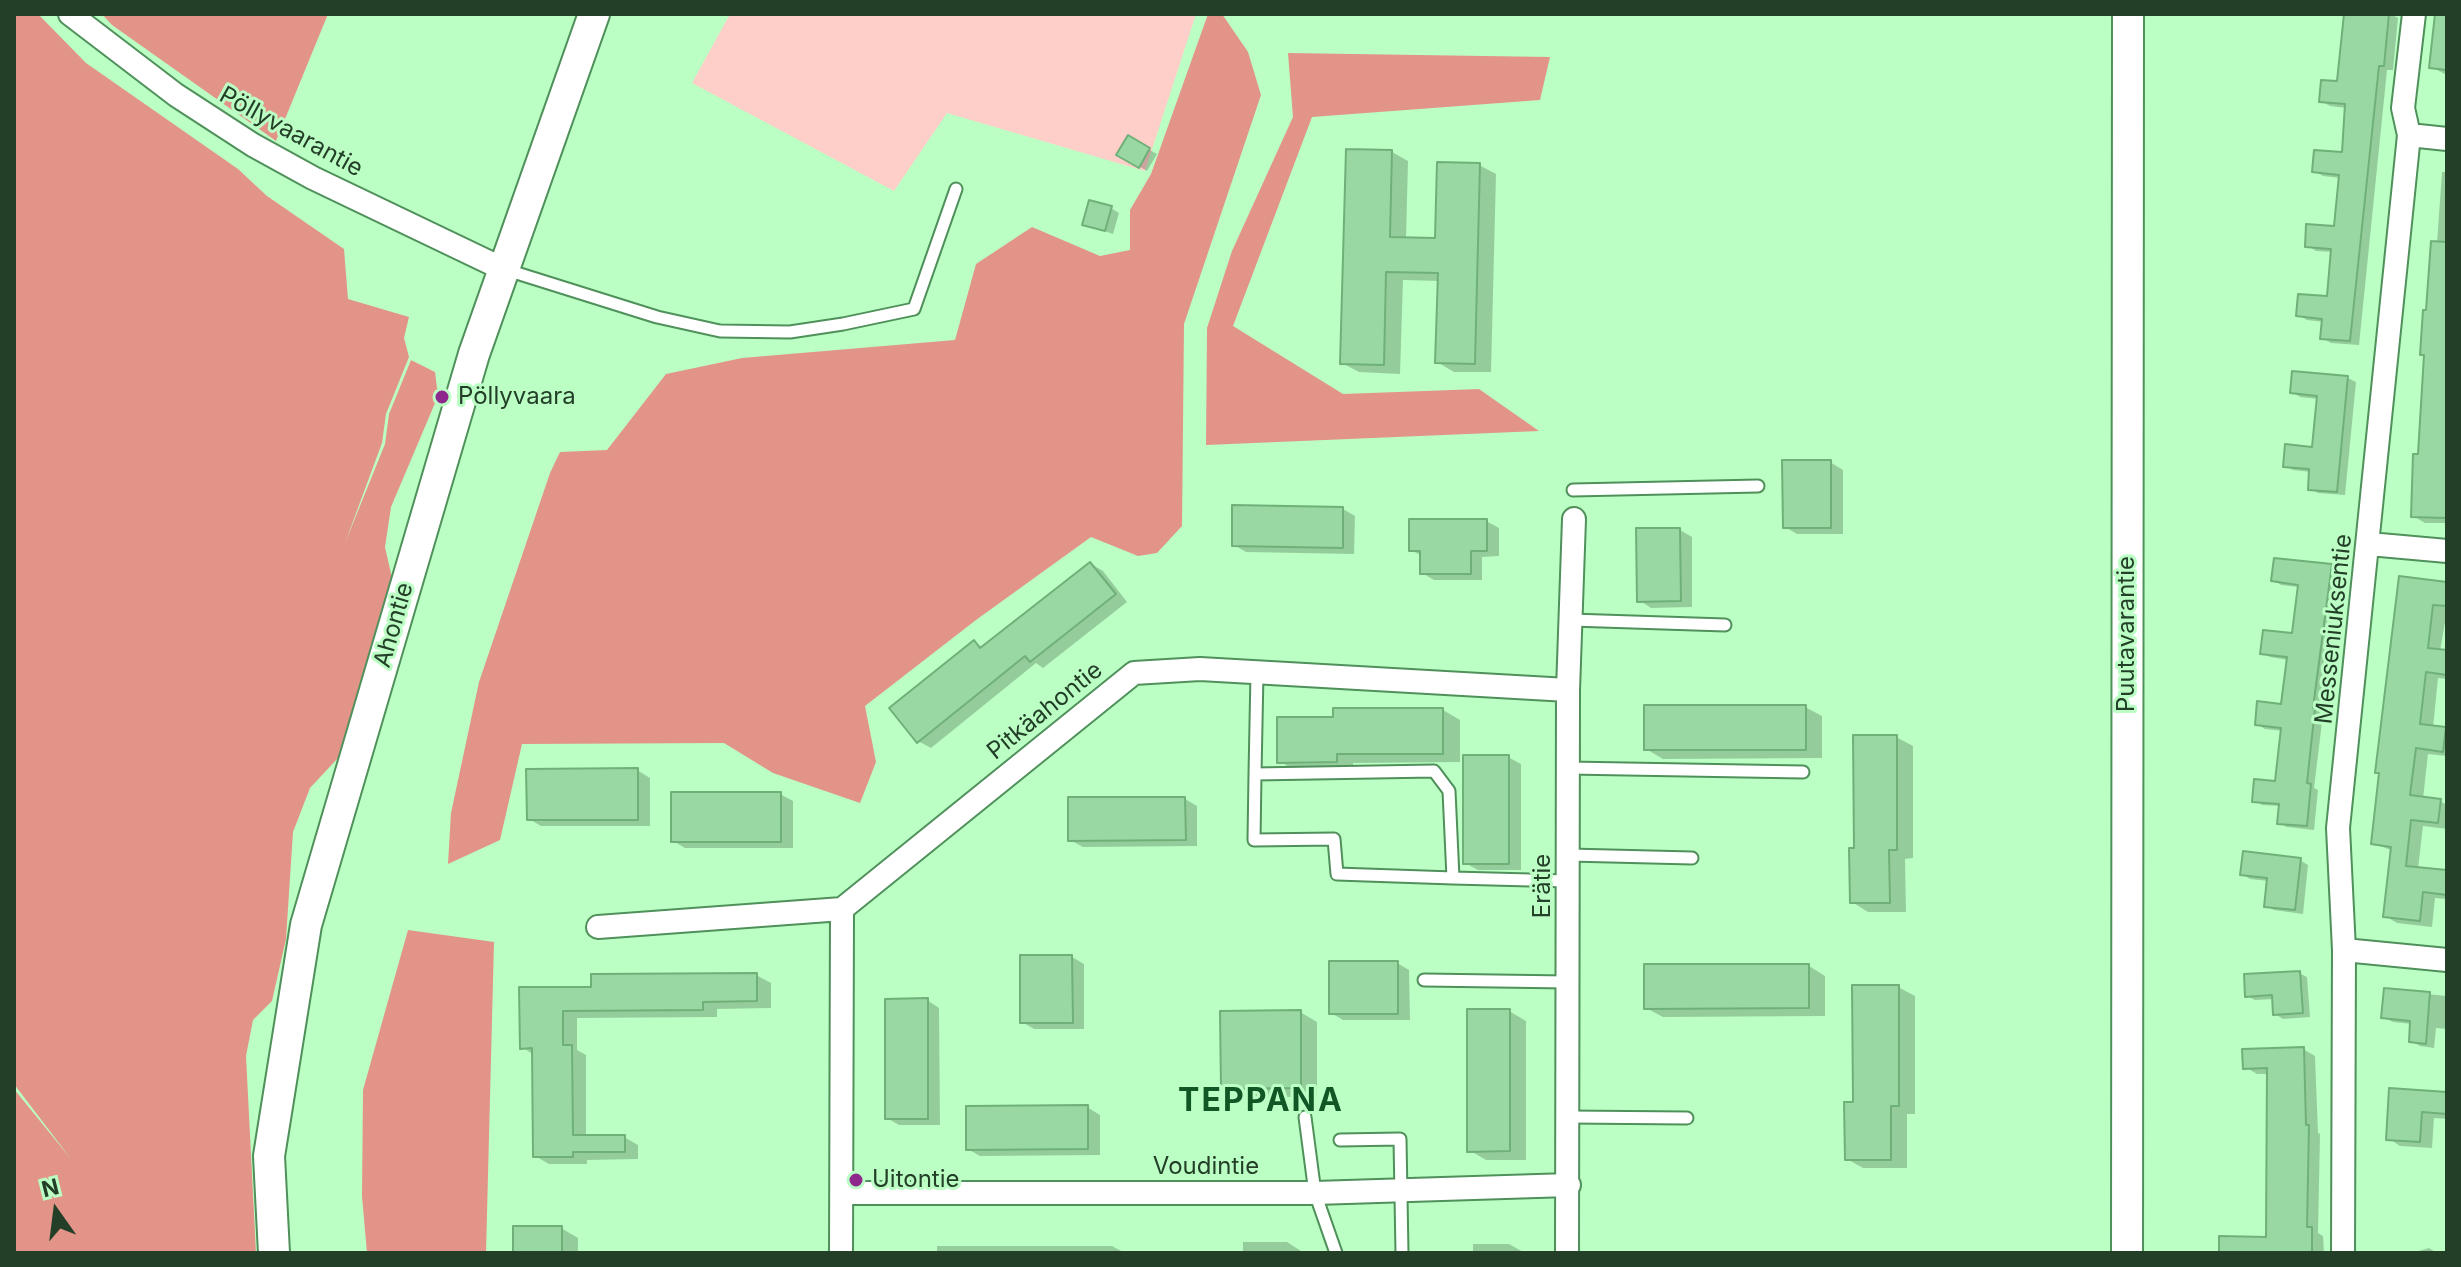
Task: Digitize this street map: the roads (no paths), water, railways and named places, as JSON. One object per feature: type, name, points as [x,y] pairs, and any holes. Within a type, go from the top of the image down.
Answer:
[{"type":"street","name":"Pöllyvaarantie","points":[[70,14],[176,95],[253,145],[313,178],[503,269]]},
{"type":"street","name":"Ahontie","points":[[274,1253],[269,1156],[306,925],[474,354],[594,14]]},
{"type":"street","name":"Puutavarantie","points":[[2127,1253],[2128,14]]},
{"type":"street","name":"Messeniuksentie","points":[[2343,1253],[2344,950],[2338,828],[2409,135],[2403,108],[2414,14]]},
{"type":"street","points":[[2409,135],[2447,139]]},
{"type":"street","name":"Erätie","points":[[1567,1253],[1568,690],[1574,519]]},
{"type":"street","points":[[2369,544],[2447,551]]},
{"type":"street","name":"Pitkäahontie","points":[[842,909],[1134,673],[1200,669],[1568,690]]},
{"type":"street","points":[[598,927],[842,909],[841,1253]]},
{"type":"street","points":[[2344,950],[2447,960]]},
{"type":"street","name":"Voudintie","points":[[842,1193],[1315,1193],[1569,1185]]},
{"type":"lane","points":[[503,269],[657,317],[720,331],[790,332],[843,324],[914,309],[956,189]]},
{"type":"lane","points":[[1573,490],[1758,486]]},
{"type":"lane","points":[[1571,620],[1725,625]]},
{"type":"lane","points":[[1257,673],[1254,840],[1334,839],[1337,874],[1569,881]]},
{"type":"lane","points":[[1568,768],[1803,772]]},
{"type":"lane","points":[[1255,774],[1434,771],[1449,791],[1453,878]]},
{"type":"lane","points":[[1569,855],[1692,858]]},
{"type":"lane","points":[[1424,980],[1569,982]]},
{"type":"lane","points":[[1305,1117],[1315,1193],[1336,1253]]},
{"type":"lane","points":[[1569,1117],[1687,1118]]},
{"type":"lane","points":[[1340,1140],[1400,1139],[1402,1253]]},
{"type":"place","name":"Pöllyvaara","points":[[442,397]]},
{"type":"place","name":"Uitontie","points":[[856,1180]]},
{"type":"district","name":"TEPPANA","points":[[1261,1101]]}]
